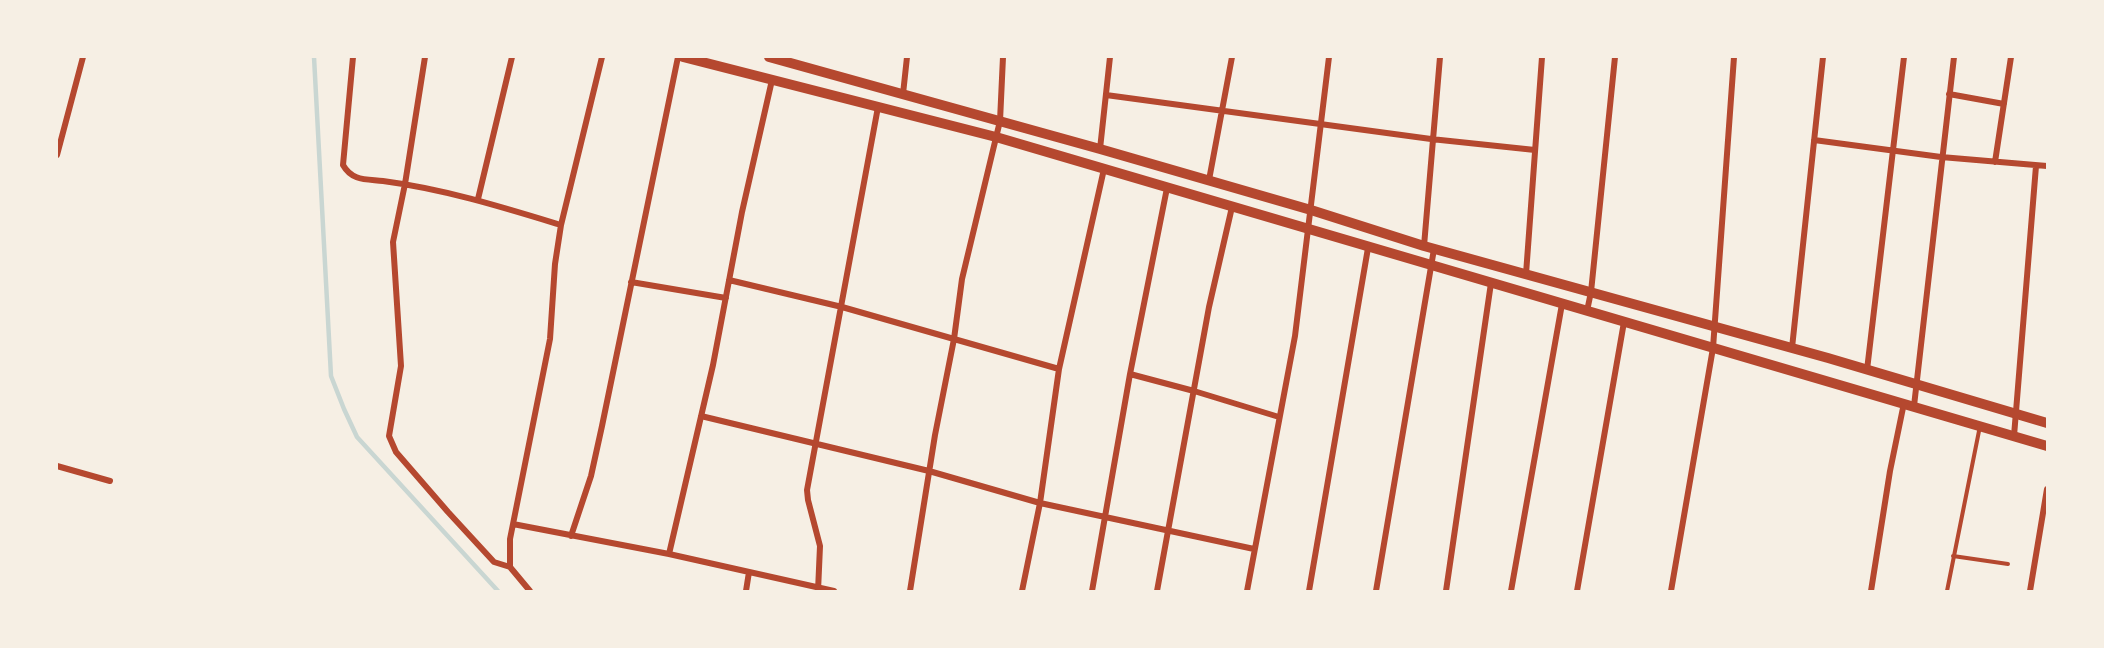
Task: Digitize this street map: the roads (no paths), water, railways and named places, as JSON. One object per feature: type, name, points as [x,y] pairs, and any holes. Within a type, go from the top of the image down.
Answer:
[{"type":"main road","points":[[683,57],[996,137],[2047,446]]},
{"type":"main road","points":[[769,57],[1209,180],[1429,247],[1792,348],[2047,423]]},
{"type":"street","points":[[57,155],[83,57]]},
{"type":"street","points":[[353,57],[344,165],[348,173],[358,178],[405,184],[478,199],[561,225]]},
{"type":"street","points":[[425,57],[405,184],[393,242],[401,366],[389,436],[396,452],[494,562],[510,567],[530,591]]},
{"type":"street","points":[[478,199],[512,57]]},
{"type":"street","points":[[510,567],[510,539],[550,339],[555,264],[561,225],[602,57]]},
{"type":"street","points":[[571,536],[591,476],[678,57]]},
{"type":"street","points":[[903,94],[907,57]]},
{"type":"street","points":[[910,591],[929,471],[954,339],[962,279],[1000,121],[1003,57]]},
{"type":"street","points":[[1100,149],[1110,57]]},
{"type":"street","points":[[1209,180],[1232,57]]},
{"type":"street","points":[[1247,591],[1295,336],[1329,57]]},
{"type":"street","points":[[1376,591],[1431,266],[1429,247],[1431,139],[1439,57]]},
{"type":"street","points":[[1526,274],[1542,57]]},
{"type":"street","points":[[1587,311],[1591,292],[1615,57]]},
{"type":"street","points":[[1671,591],[1713,348],[1734,57]]},
{"type":"street","points":[[1792,348],[1823,57]]},
{"type":"street","points":[[1867,370],[1904,57]]},
{"type":"street","points":[[1871,591],[1890,471],[1917,384],[1954,57]]},
{"type":"street","points":[[1995,162],[2011,57]]},
{"type":"street","points":[[669,554],[701,416],[772,80]]},
{"type":"street","points":[[1949,94],[2004,104]]},
{"type":"street","points":[[1106,95],[1321,125],[1535,150]]},
{"type":"street","points":[[818,589],[820,546],[807,489],[878,107]]},
{"type":"street","points":[[1814,140],[1941,157],[2047,166]]},
{"type":"street","points":[[2014,436],[2036,166]]},
{"type":"street","points":[[1022,591],[1040,503],[1059,369],[1104,169]]},
{"type":"street","points":[[1092,591],[1130,374],[1167,188]]},
{"type":"street","points":[[1157,591],[1209,307],[1232,207]]},
{"type":"street","points":[[1309,591],[1368,248]]},
{"type":"street","points":[[729,280],[842,307],[1059,369]]},
{"type":"street","points":[[631,282],[726,298]]},
{"type":"street","points":[[1446,591],[1491,283]]},
{"type":"street","points":[[1510,591],[1562,304]]},
{"type":"street","points":[[1577,591],[1624,322]]},
{"type":"street","points":[[1130,374],[1279,417]]},
{"type":"street","points":[[701,416],[929,471],[1040,503],[1254,549]]},
{"type":"street","points":[[57,466],[110,481]]},
{"type":"street","points":[[2030,591],[2047,489]]},
{"type":"street","points":[[513,524],[669,554],[834,591]]},
{"type":"street","points":[[746,591],[749,572]]},
{"type":"lane","points":[[1947,591],[1980,426]]},
{"type":"lane","points":[[1953,556],[2008,564]]},
{"type":"waterway","points":[[314,57],[331,376],[357,437],[498,591]]}]
